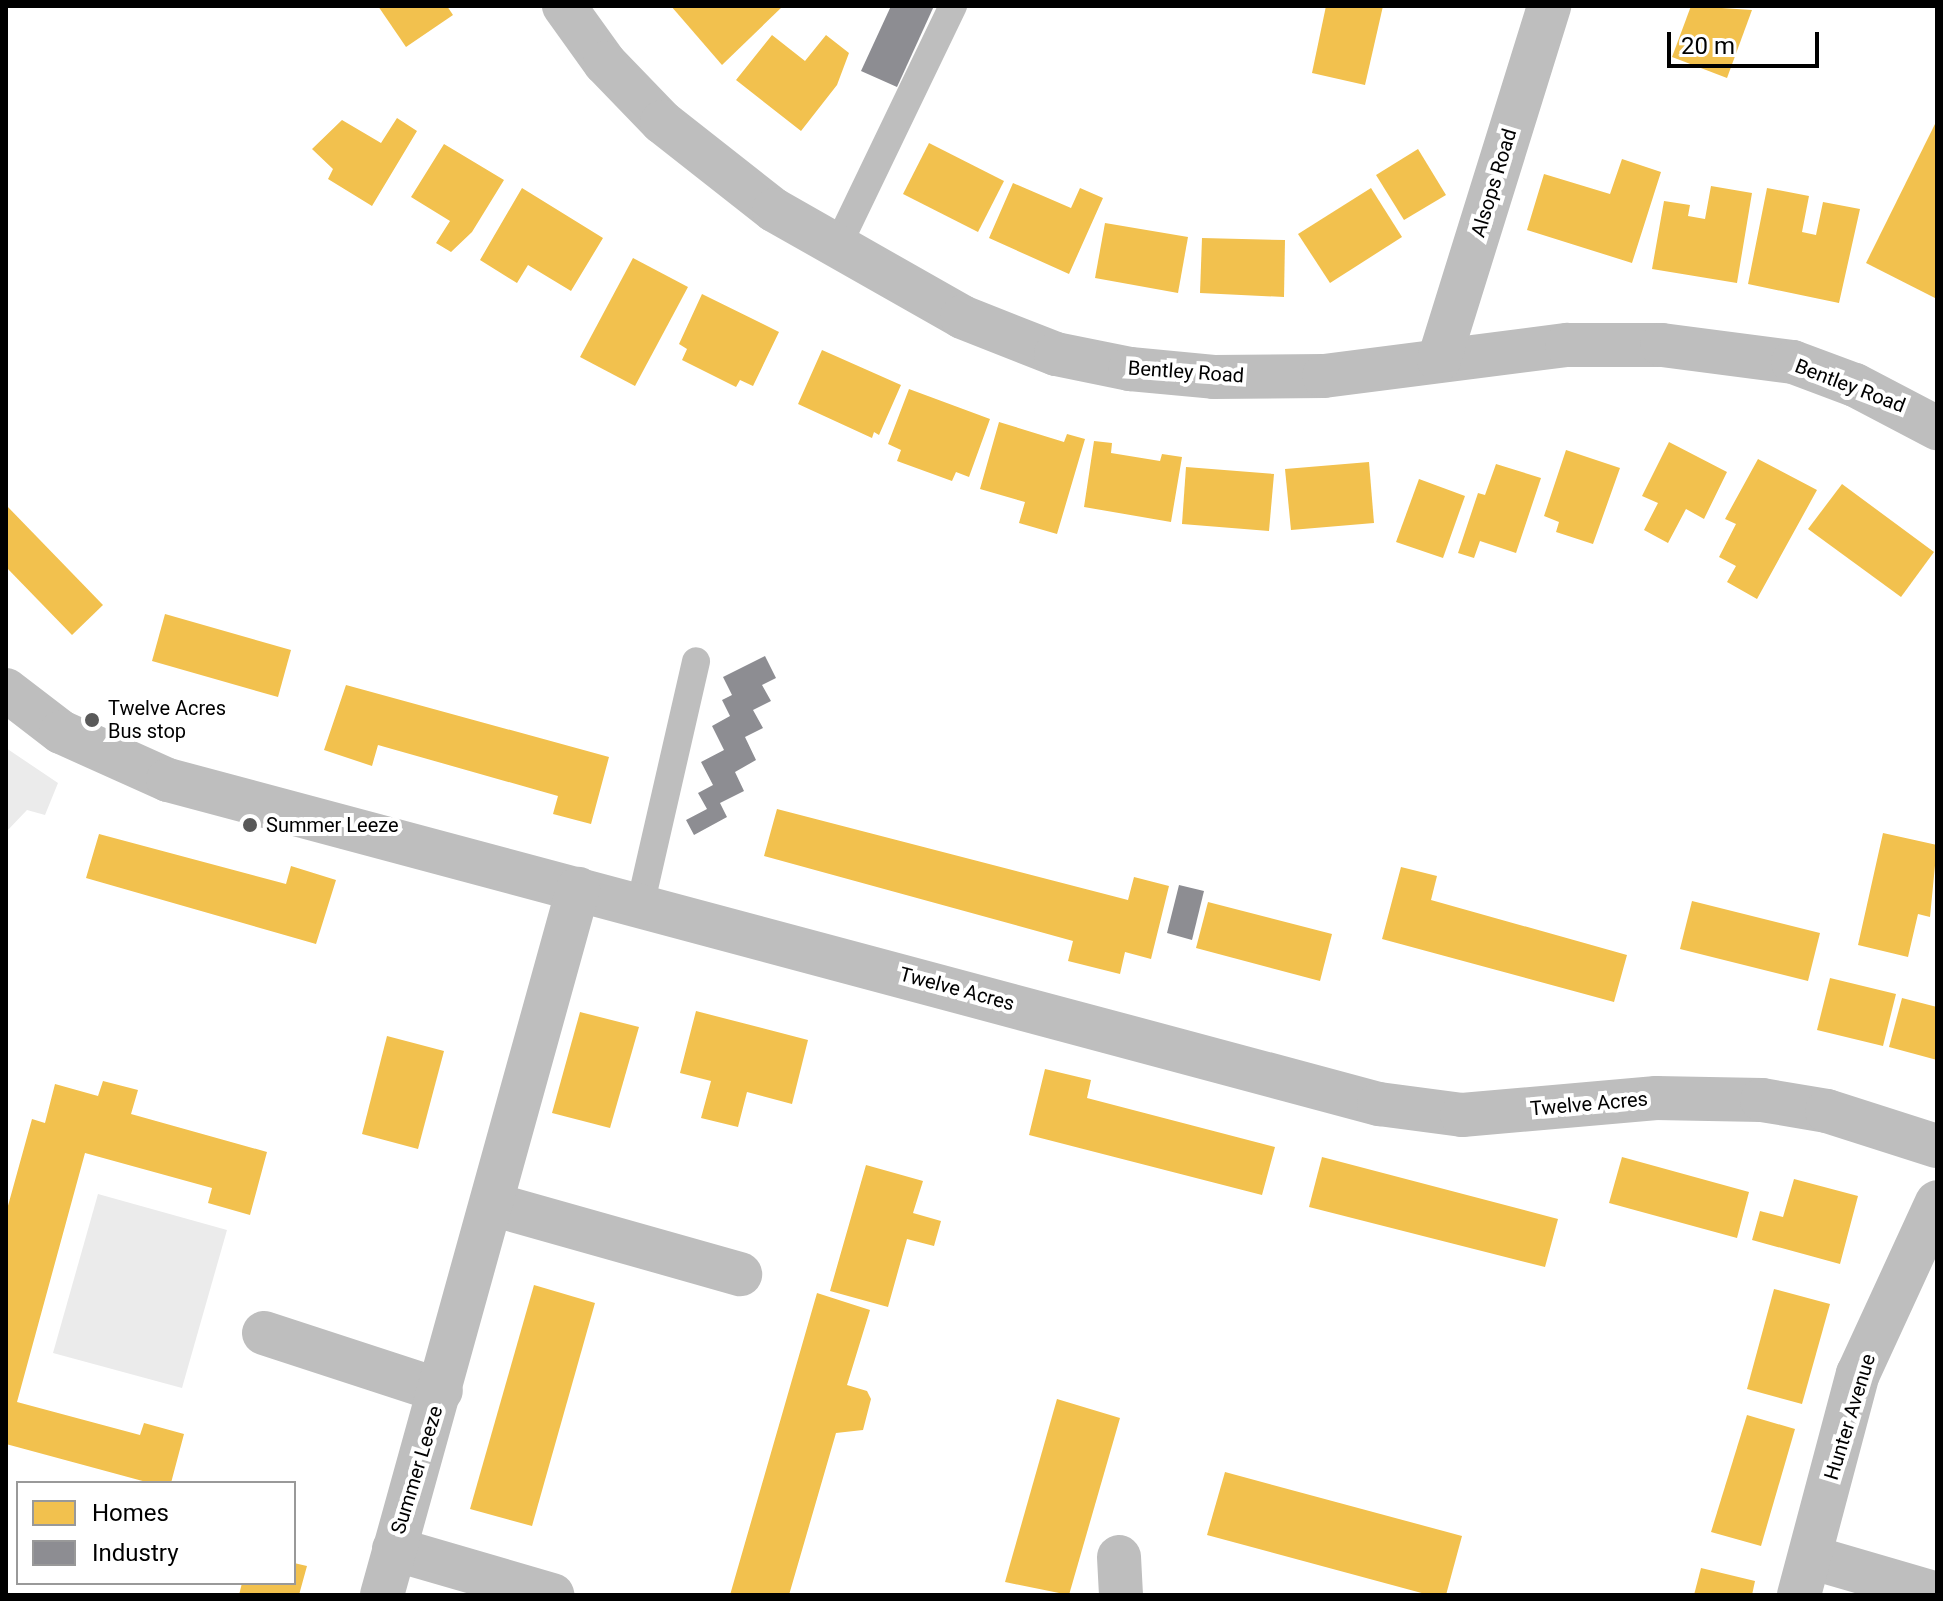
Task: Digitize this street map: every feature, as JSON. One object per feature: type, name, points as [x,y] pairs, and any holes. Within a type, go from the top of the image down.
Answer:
[{"type":"street","name":"Bentley Road","points":[[564,6],[605,63],[662,122],[721,172],[836,249],[962,317],[1056,354],[1130,369],[1214,377],[1324,376],[1567,345],[1662,345],[1793,362],[1927,420]]},
{"type":"street","name":"Alsops Road","points":[[1439,360],[1549,6]]},
{"type":"street","name":"Twelve Acres","points":[[6,690],[61,732],[168,780],[1421,1112],[1462,1115],[1656,1098],[1762,1100],[1827,1111],[1937,1146]]},
{"type":"street","name":"Summer Leeze","points":[[382,1595],[578,889]]},
{"type":"street","name":"Hunter Avenue","points":[[1805,1576],[1858,1374],[1937,1202]]},
{"type":"street","points":[[492,1204],[740,1274]]},
{"type":"street","name":"Summer Leeze","points":[[264,1333],[441,1391]]},
{"type":"street","name":"Summer Leeze","points":[[394,1549],[552,1595]]},
{"type":"street","points":[[1805,1576],[1937,1594]]},
{"type":"lane","points":[[836,249],[953,6]]},
{"type":"lane","points":[[640,906],[696,661]]},
{"type":"shaded area","points":[[6,748],[58,783],[45,815],[27,810],[6,832]]},
{"type":"shaded area","points":[[98,1194],[227,1230],[182,1388],[53,1353]]},
{"type":"building: Homes","points":[[378,6],[447,6],[453,15],[406,47]]},
{"type":"building: Homes","points":[[671,6],[783,6],[722,65]]},
{"type":"building: Homes","points":[[1326,6],[1383,6],[1365,85],[1312,73]]},
{"type":"building: Homes","points":[[1691,6],[1752,10],[1727,78],[1672,57]]},
{"type":"building: Homes","points":[[772,35],[805,61],[826,35],[849,53],[837,85],[801,131],[736,80]]},
{"type":"building: Homes","points":[[397,118],[417,131],[372,206],[328,179],[333,169],[312,149],[342,120],[381,143]]},
{"type":"building: Homes","points":[[1937,120],[1937,293],[1935,298],[1866,263]]},
{"type":"building: Homes","points":[[929,143],[1004,181],[978,232],[903,194]]},
{"type":"building: Homes","points":[[444,144],[504,180],[472,232],[451,252],[436,243],[450,221],[411,197]]},
{"type":"building: Homes","points":[[1418,149],[1446,195],[1404,220],[1376,175]]},
{"type":"building: Homes","points":[[1622,159],[1661,172],[1632,263],[1527,230],[1544,174],[1610,194]]},
{"type":"building: Homes","points":[[1013,183],[1071,208],[1080,188],[1103,198],[1069,274],[989,238]]},
{"type":"building: Homes","points":[[1711,186],[1752,193],[1737,283],[1652,269],[1664,201],[1690,205],[1688,216],[1705,219]]},
{"type":"building: Homes","points":[[522,188],[603,238],[571,291],[528,265],[517,283],[480,260]]},
{"type":"building: Homes","points":[[1371,188],[1402,237],[1330,283],[1298,234]]},
{"type":"building: Homes","points":[[1767,188],[1809,196],[1802,232],[1816,235],[1823,202],[1860,209],[1839,303],[1748,284]]},
{"type":"building: Homes","points":[[1105,223],[1188,237],[1178,293],[1095,278]]},
{"type":"building: Homes","points":[[1202,238],[1285,240],[1284,297],[1200,293]]},
{"type":"building: Homes","points":[[633,258],[688,287],[635,386],[580,357]]},
{"type":"building: Homes","points":[[702,294],[779,332],[753,386],[740,380],[736,387],[682,360],[687,349],[679,344]]},
{"type":"building: Homes","points":[[822,350],[901,385],[879,435],[874,432],[872,438],[798,404]]},
{"type":"building: Homes","points":[[909,389],[990,419],[969,477],[956,472],[952,481],[897,461],[901,450],[888,444]]},
{"type":"building: Homes","points":[[999,422],[1064,442],[1067,434],[1085,439],[1057,534],[1019,523],[1025,502],[980,489]]},
{"type":"building: Homes","points":[[1094,441],[1112,443],[1111,453],[1160,461],[1162,454],[1182,457],[1171,522],[1084,507]]},
{"type":"building: Homes","points":[[1669,442],[1727,472],[1704,519],[1686,509],[1668,543],[1644,530],[1658,503],[1642,496]]},
{"type":"building: Homes","points":[[1566,450],[1620,468],[1593,544],[1556,532],[1559,522],[1544,516]]},
{"type":"building: Homes","points":[[1758,459],[1817,490],[1757,599],[1727,582],[1736,566],[1719,557],[1736,524],[1725,519]]},
{"type":"building: Homes","points":[[1369,462],[1374,523],[1291,530],[1285,469]]},
{"type":"building: Homes","points":[[1496,464],[1541,478],[1516,553],[1480,541],[1474,558],[1458,553],[1478,493],[1485,495]]},
{"type":"building: Homes","points":[[1186,467],[1274,474],[1269,531],[1182,524]]},
{"type":"building: Homes","points":[[1419,479],[1465,496],[1443,558],[1396,542]]},
{"type":"building: Homes","points":[[1842,484],[1934,552],[1901,597],[1808,529]]},
{"type":"building: Homes","points":[[6,505],[103,605],[72,635],[6,567]]},
{"type":"building: Homes","points":[[165,614],[291,650],[278,697],[152,661]]},
{"type":"building: Homes","points":[[346,685],[609,757],[591,824],[553,814],[558,796],[378,745],[372,766],[324,750]]},
{"type":"building: Homes","points":[[777,809],[1128,900],[1134,877],[1169,886],[1151,959],[1125,952],[1120,974],[1068,961],[1073,941],[764,856]]},
{"type":"building: Homes","points":[[1883,833],[1937,845],[1930,917],[1918,914],[1908,957],[1858,945]]},
{"type":"building: Homes","points":[[99,834],[286,884],[291,866],[336,880],[316,944],[86,878]]},
{"type":"building: Homes","points":[[1401,867],[1437,876],[1431,900],[1627,955],[1614,1002],[1382,939]]},
{"type":"building: Homes","points":[[1692,901],[1820,933],[1808,981],[1680,949]]},
{"type":"building: Homes","points":[[1208,902],[1332,934],[1320,981],[1196,948]]},
{"type":"building: Homes","points":[[1830,978],[1896,994],[1883,1046],[1817,1030]]},
{"type":"building: Homes","points":[[1902,998],[1937,1007],[1937,1060],[1889,1047]]},
{"type":"building: Homes","points":[[696,1011],[808,1040],[792,1104],[747,1092],[738,1127],[701,1118],[711,1081],[680,1073]]},
{"type":"building: Homes","points":[[580,1012],[639,1027],[610,1128],[552,1113]]},
{"type":"building: Homes","points":[[387,1036],[444,1051],[418,1149],[362,1134]]},
{"type":"building: Homes","points":[[1045,1069],[1091,1080],[1087,1098],[1275,1147],[1262,1195],[1029,1135]]},
{"type":"building: Homes","points":[[103,1081],[138,1090],[131,1114],[267,1152],[250,1215],[208,1203],[212,1188],[85,1153],[17,1402],[140,1435],[144,1423],[184,1434],[172,1481],[143,1481],[6,1444],[6,1213],[32,1119],[45,1123],[55,1084],[98,1096]]},
{"type":"building: Homes","points":[[1322,1157],[1558,1219],[1545,1267],[1309,1207]]},
{"type":"building: Homes","points":[[1622,1157],[1749,1192],[1737,1238],[1609,1203]]},
{"type":"building: Homes","points":[[866,1165],[923,1181],[913,1213],[941,1221],[934,1246],[907,1239],[888,1307],[830,1291]]},
{"type":"building: Homes","points":[[1794,1179],[1858,1196],[1840,1264],[1752,1240],[1760,1211],[1783,1217]]},
{"type":"building: Homes","points":[[534,1285],[595,1303],[532,1526],[470,1509]]},
{"type":"building: Homes","points":[[1774,1289],[1830,1304],[1802,1404],[1747,1389]]},
{"type":"building: Homes","points":[[817,1293],[870,1310],[847,1385],[867,1391],[871,1399],[863,1430],[836,1433],[789,1595],[730,1595]]},
{"type":"building: Homes","points":[[1057,1399],[1120,1418],[1069,1595],[1005,1582]]},
{"type":"building: Homes","points":[[1747,1415],[1795,1429],[1761,1546],[1711,1532]]},
{"type":"building: Homes","points":[[1225,1472],[1462,1536],[1446,1595],[1429,1595],[1207,1535]]},
{"type":"building: Homes","points":[[296,1563],[307,1566],[299,1595],[239,1595],[242,1585],[296,1585]]},
{"type":"building: Homes","points":[[1701,1568],[1755,1581],[1752,1595],[1694,1595]]},
{"type":"building: Industry","points":[[891,6],[934,6],[897,87],[861,71]]},
{"type":"building: Industry","points":[[765,656],[776,678],[762,685],[771,701],[753,710],[763,728],[745,737],[756,760],[735,772],[744,791],[720,803],[727,817],[694,835],[686,820],[707,809],[698,793],[713,785],[701,762],[724,750],[712,726],[730,716],[722,700],[732,695],[723,677]]},
{"type":"building: Industry","points":[[1179,885],[1204,891],[1192,940],[1167,933]]},
{"type":"place","name":"Twelve Acres Bus stop","points":[[92,720]]},
{"type":"place","name":"Summer Leeze","points":[[250,825]]}]
